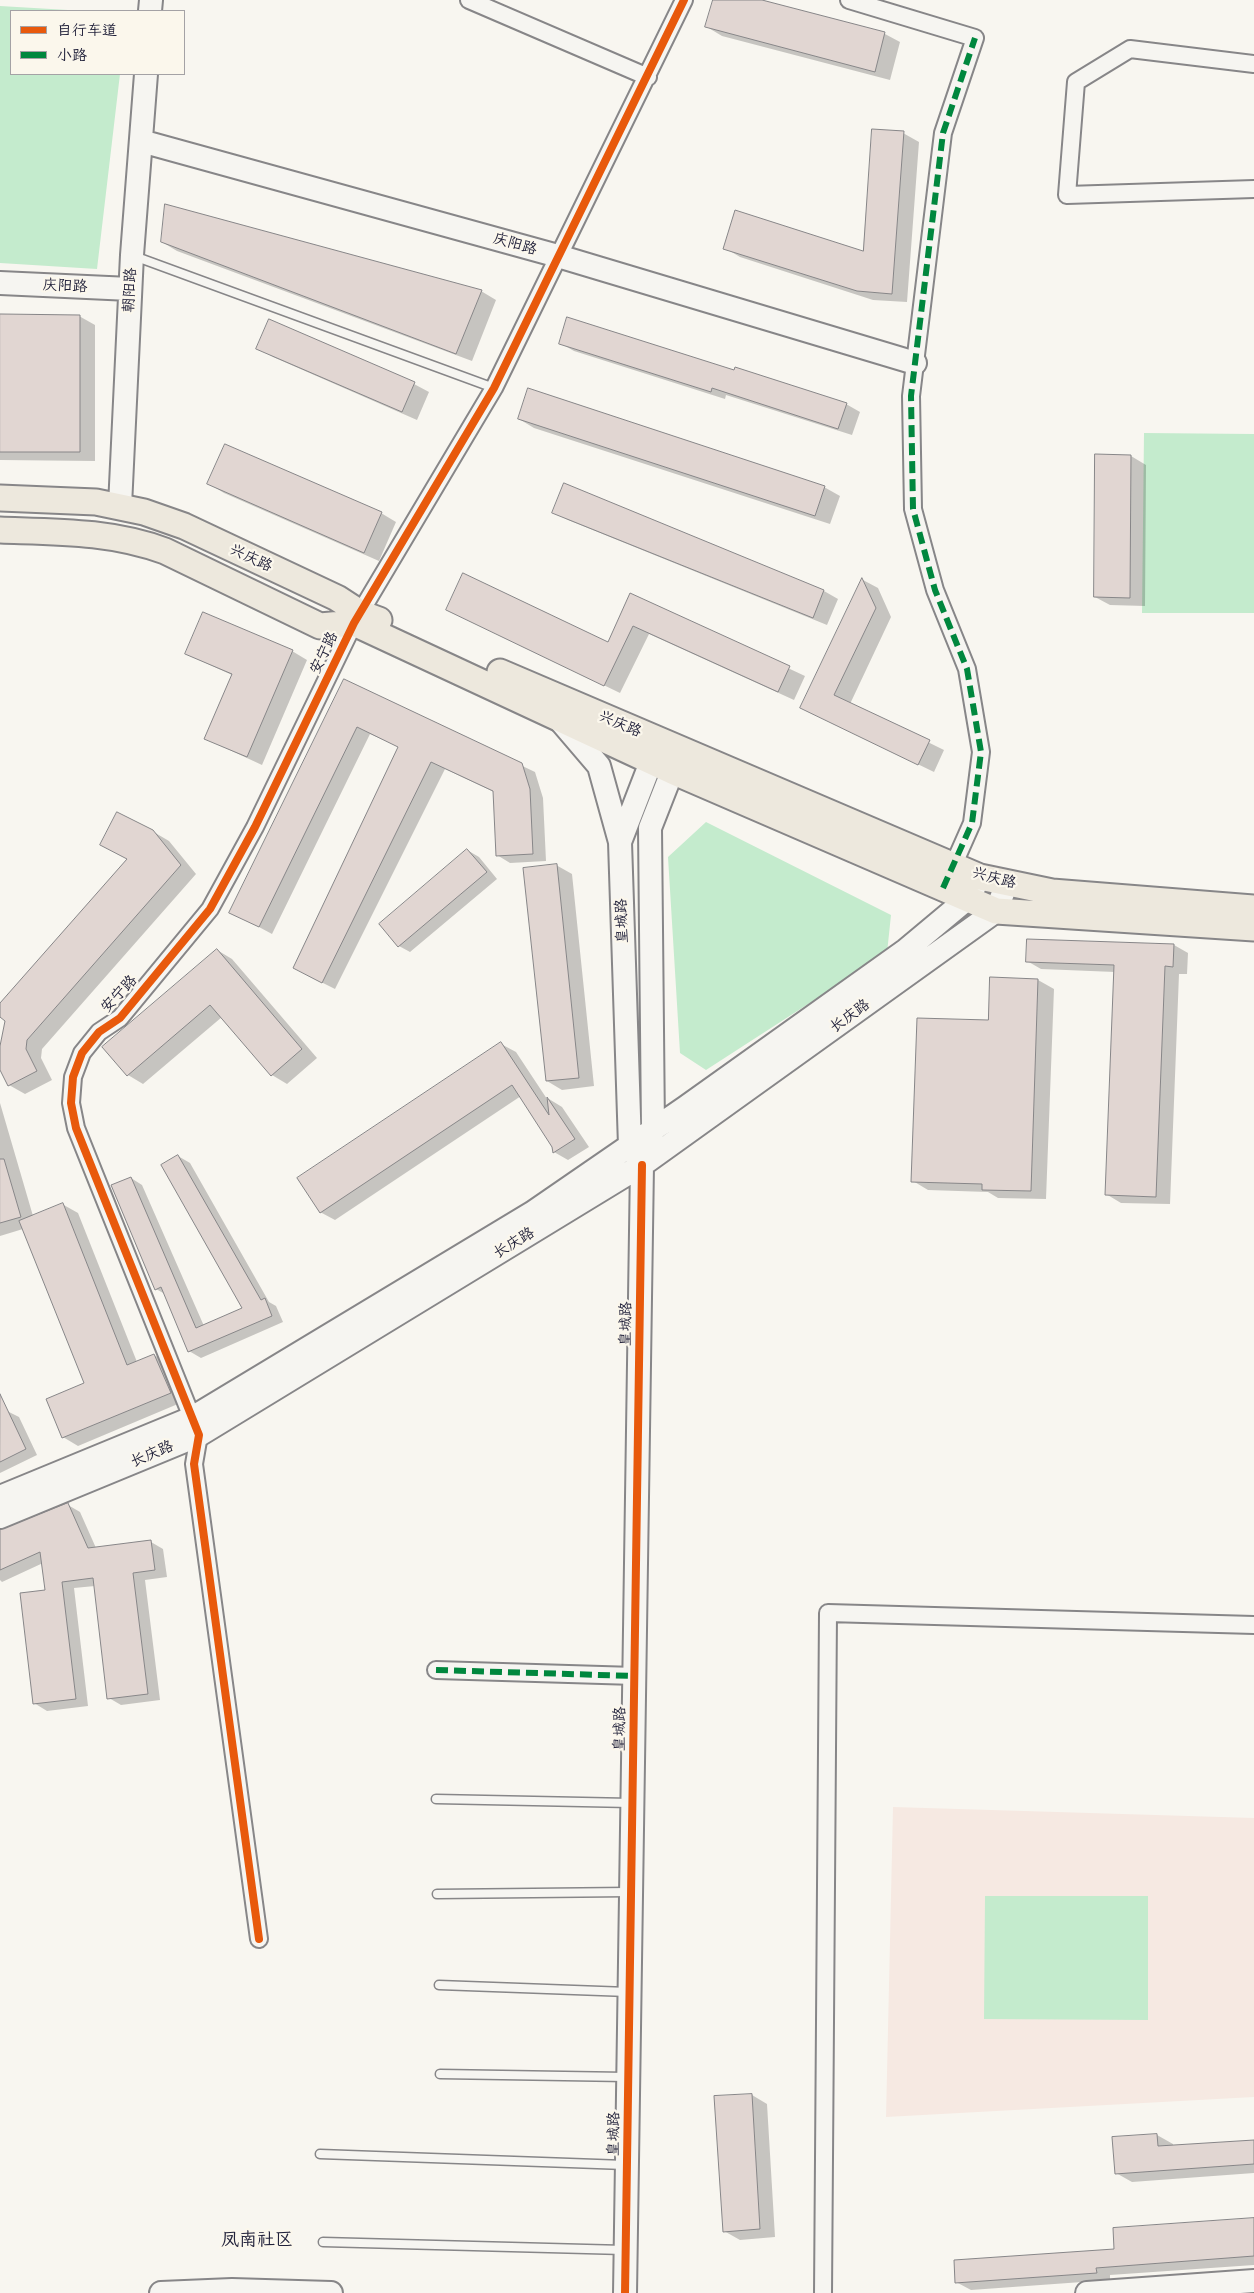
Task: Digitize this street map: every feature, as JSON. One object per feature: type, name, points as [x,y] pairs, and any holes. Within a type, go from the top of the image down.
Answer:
[{"type":"main road","name":"朝阳路","points":[[116,505],[127,289],[132,255],[146,75]]},
{"type":"main road","name":"庆阳路","points":[[141,141],[558,256],[915,363]]},
{"type":"main road","name":"庆阳路","points":[[0,283],[127,289]]},
{"type":"main road","name":"兴庆路","points":[[0,498],[116,505],[144,512],[184,526],[337,598],[357,618],[558,717],[666,755],[980,877],[1052,892],[1254,908]]},
{"type":"main road","name":"兴庆路","points":[[0,530],[116,536],[141,542],[165,551],[320,626],[357,618],[666,755],[996,912]]},
{"type":"main road","points":[[558,717],[599,766],[620,842]]},
{"type":"main road","name":"皇城路","points":[[630,1146],[620,842],[666,755]]},
{"type":"main road","name":"皇城路","points":[[625,2293],[642,1165],[653,1130],[650,828],[666,755]]},
{"type":"main road","points":[[0,1497],[195,1426],[532,1213],[653,1130],[906,950],[967,899],[980,877]]},
{"type":"main road","points":[[1007,883],[996,912],[1254,928]]},
{"type":"main road","name":"长庆路","points":[[0,1517],[195,1426],[642,1165],[996,912]]},
{"type":"main road","points":[[630,1146],[642,1165]]},
{"type":"main road","points":[[1087,2293],[1254,2281]]},
{"type":"main road","points":[[161,2293],[232,2290],[332,2293]]},
{"type":"street","points":[[469,0],[648,77]]},
{"type":"street","name":"安宁路","points":[[195,1426],[76,1128],[71,1103],[73,1077],[82,1053],[99,1032],[120,1018],[210,909],[255,827],[357,618],[494,388],[648,77],[684,0]]},
{"type":"street","points":[[849,0],[976,38],[943,133],[911,396],[913,509],[935,590],[967,669],[981,752],[972,823],[943,888]]},
{"type":"street","points":[[1254,64],[1130,50],[1076,82],[1067,195],[1254,189]]},
{"type":"street","points":[[195,1426],[194,1464],[259,1939]]},
{"type":"street","points":[[823,2293],[828,1612],[1254,1626]]},
{"type":"street","points":[[436,1670],[635,1676]]},
{"type":"lane","points":[[132,255],[494,388]]},
{"type":"lane","points":[[436,1799],[633,1804]]},
{"type":"lane","points":[[437,1894],[631,1892]]},
{"type":"lane","points":[[439,1985],[630,1992]]},
{"type":"lane","points":[[440,2074],[628,2077]]},
{"type":"lane","points":[[320,2154],[627,2165]]},
{"type":"lane","points":[[323,2242],[626,2250]]},
{"type":"shaded area","points":[[893,1807],[1254,1818],[1254,2097],[886,2117]]},
{"type":"green space","points":[[0,6],[68,10],[10,10],[10,75],[120,75],[97,269],[0,263]]},
{"type":"green space","points":[[1144,433],[1254,434],[1254,613],[1142,613]]},
{"type":"green space","points":[[706,822],[891,915],[887,953],[706,1070],[680,1053],[668,857]]},
{"type":"green space","points":[[985,1896],[1148,1896],[1148,2020],[984,2019]]},
{"type":"building","points":[[713,0],[762,0],[885,32],[875,72],[705,27]]},
{"type":"building","points":[[872,129],[904,131],[892,294],[857,291],[723,249],[735,210],[863,251]]},
{"type":"building","points":[[165,204],[482,290],[456,354],[161,242]]},
{"type":"building","points":[[0,314],[80,315],[80,452],[0,452]]},
{"type":"building","points":[[567,317],[734,370],[735,367],[847,403],[838,429],[712,388],[711,392],[559,344]]},
{"type":"building","points":[[269,319],[415,382],[402,412],[256,349]]},
{"type":"building","points":[[528,388],[825,486],[815,516],[518,419]]},
{"type":"building","points":[[225,444],[382,512],[364,553],[207,484]]},
{"type":"building","points":[[1095,454],[1131,455],[1130,598],[1094,597]]},
{"type":"building","points":[[564,483],[824,590],[813,618],[552,513]]},
{"type":"building","points":[[463,573],[608,642],[630,593],[790,666],[778,692],[633,626],[604,686],[446,610]]},
{"type":"building","points":[[862,578],[876,608],[834,695],[930,740],[918,765],[800,708]]},
{"type":"building","points":[[203,612],[293,650],[247,757],[204,739],[232,674],[185,654]]},
{"type":"building","points":[[344,679],[522,763],[530,789],[533,854],[496,856],[493,791],[431,762],[322,983],[293,968],[398,747],[357,727],[259,927],[229,913]]},
{"type":"building","points":[[117,812],[153,830],[181,865],[27,1040],[26,1049],[37,1071],[8,1086],[0,1070],[0,1046],[5,1021],[0,1017],[0,1003],[127,859],[100,845]]},
{"type":"building","points":[[467,849],[487,872],[398,947],[379,924]]},
{"type":"building","points":[[557,864],[579,1078],[546,1081],[523,868]]},
{"type":"building","points":[[1027,939],[1174,944],[1173,967],[1165,966],[1156,1197],[1105,1195],[1114,965],[1026,962]]},
{"type":"building","points":[[217,949],[302,1049],[271,1076],[210,1005],[127,1076],[102,1047]]},
{"type":"building","points":[[990,977],[1038,979],[1031,1191],[982,1190],[982,1184],[911,1182],[917,1018],[988,1020]]},
{"type":"building","points":[[501,1042],[549,1115],[547,1097],[575,1139],[553,1153],[552,1147],[512,1085],[320,1213],[297,1178]]},
{"type":"building","points":[[178,1155],[261,1300],[265,1298],[272,1316],[188,1352],[161,1287],[155,1290],[111,1185],[131,1177],[196,1328],[242,1308],[161,1165]]},
{"type":"building","points":[[0,1159],[4,1159],[21,1217],[0,1223]]},
{"type":"building","points":[[63,1203],[127,1365],[154,1354],[171,1393],[62,1438],[46,1399],[84,1383],[19,1221]]},
{"type":"building","points":[[0,1394],[26,1449],[0,1462]]},
{"type":"building","points":[[68,1503],[88,1548],[151,1540],[155,1570],[133,1573],[148,1694],[107,1699],[93,1578],[62,1582],[76,1699],[33,1704],[20,1593],[45,1590],[40,1552],[0,1570],[0,1530]]},
{"type":"building","points":[[752,2094],[760,2229],[723,2232],[714,2096]]},
{"type":"building","points":[[1157,2134],[1158,2146],[1254,2140],[1254,2164],[1115,2174],[1112,2137]]},
{"type":"building","points":[[1254,2218],[1254,2256],[1096,2268],[1097,2273],[955,2283],[954,2260],[1114,2249],[1113,2228]]},
{"type":"marked path","points":[[943,888],[972,823],[981,752],[967,669],[935,590],[913,509],[911,396],[943,133],[975,38]]},
{"type":"marked path","points":[[436,1670],[635,1676]]},
{"type":"cycle path","points":[[259,1939],[194,1464],[199,1435],[76,1128],[71,1103],[73,1077],[82,1053],[99,1032],[120,1018],[210,909],[255,827],[354,623],[494,388],[684,0]]},
{"type":"cycle path","points":[[625,2293],[642,1165]]},
{"type":"district","name":"凤南社区","points":[[257,2240]]}]
